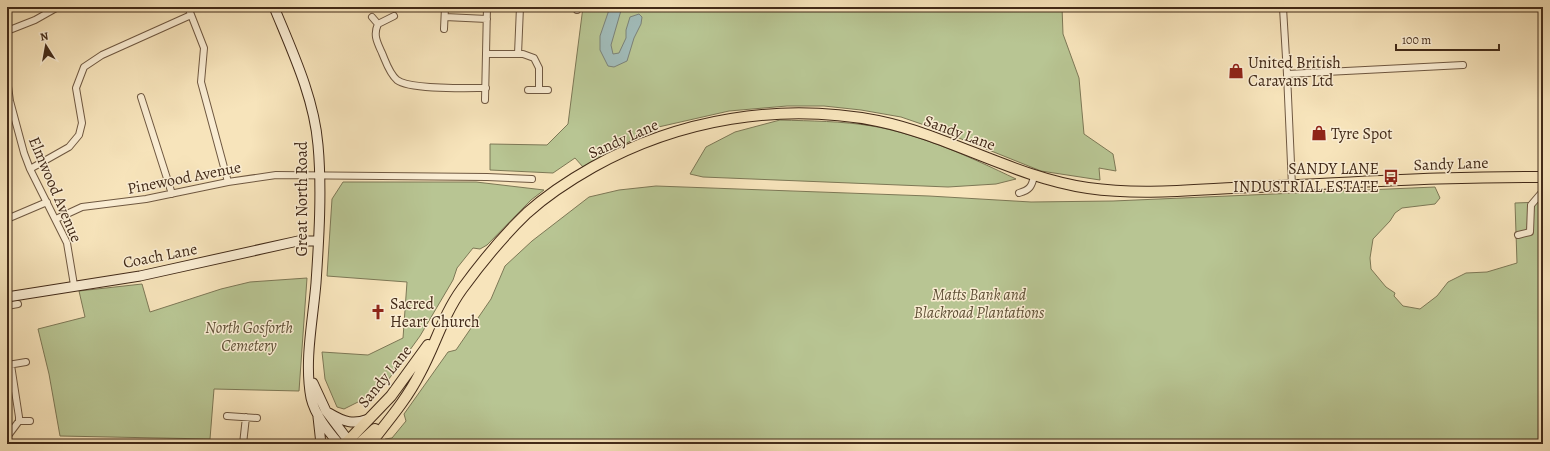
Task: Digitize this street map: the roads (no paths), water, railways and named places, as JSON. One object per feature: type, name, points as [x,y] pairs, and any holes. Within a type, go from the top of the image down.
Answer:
[{"type":"main road","name":"Great North Road","points":[[274,7],[300,71],[312,111],[318,143],[319,174],[317,241],[310,374],[311,399],[322,412]]},
{"type":"main road","name":"Sandy Lane","points":[[346,443],[402,384],[442,323],[460,292],[490,253],[528,212],[550,195],[612,157],[644,142],[692,126],[736,118],[796,113],[824,114],[876,121],[904,127],[1034,176],[1086,188],[1135,192],[1292,186],[1436,178],[1543,177]]},
{"type":"main road","name":"Coach Lane","points":[[7,297],[74,285],[140,276],[298,241],[317,241]]},
{"type":"main road","name":"Sandy Lane","points":[[370,444],[401,404],[421,372],[442,323]]},
{"type":"main road","points":[[359,444],[401,404]]},
{"type":"main road","points":[[322,412],[350,423],[370,419]]},
{"type":"main road","points":[[322,412],[346,443]]},
{"type":"main road","points":[[321,444],[322,412]]},
{"type":"street","points":[[7,31],[35,20],[58,7]]},
{"type":"street","points":[[188,7],[204,48],[201,82],[228,182]]},
{"type":"street","points":[[444,29],[445,7]]},
{"type":"street","points":[[485,100],[487,7]]},
{"type":"street","points":[[518,54],[520,7]]},
{"type":"street","points":[[1283,8],[1292,186]]},
{"type":"street","points":[[30,169],[69,146],[78,135],[82,123],[76,88],[84,67],[102,55],[191,15]]},
{"type":"street","points":[[394,16],[378,24],[375,33],[376,40],[390,73],[400,82],[415,86],[486,88]]},
{"type":"street","points":[[372,17],[378,24]]},
{"type":"street","points":[[445,17],[487,19]]},
{"type":"street","points":[[486,54],[518,54],[532,56],[538,62],[540,72],[539,90]]},
{"type":"street","points":[[1287,74],[1463,65]]},
{"type":"street","name":"Elmwood Avenue","points":[[7,79],[9,101],[24,154],[30,169],[68,242],[74,285]]},
{"type":"street","points":[[528,90],[548,90]]},
{"type":"street","points":[[141,97],[172,194]]},
{"type":"street","points":[[319,174],[532,179]]},
{"type":"street","name":"Pinewood Avenue","points":[[56,218],[82,207],[132,201],[228,182],[276,175],[319,174]]},
{"type":"street","points":[[1019,193],[1032,186],[1034,176]]},
{"type":"street","points":[[1518,235],[1530,232],[1531,205],[1543,191]]},
{"type":"street","points":[[7,219],[47,202]]},
{"type":"street","points":[[7,306],[18,304]]},
{"type":"street","points":[[7,437],[19,421],[20,412],[9,365],[26,362]]},
{"type":"street","points":[[227,416],[257,418]]},
{"type":"street","points":[[243,444],[246,417]]},
{"type":"street","points":[[19,421],[30,421]]},
{"type":"water","points":[[610,7],[622,7],[611,45],[613,54],[619,53],[626,38],[626,30],[630,17],[639,14],[642,17],[641,24],[634,38],[627,61],[614,67],[608,66],[600,50],[600,36]]},
{"type":"place","name":"United British Caravans Ltd","points":[[1236,71]]},
{"type":"place","name":"Tyre Spot","points":[[1319,133]]},
{"type":"place","name":"SANDY LANE INDUSTRIAL ESTATE","points":[[1391,177]]},
{"type":"place","name":"Sacred Heart Church","points":[[378,312]]},
{"type":"park label","name":"Matts Bank and Blackroad Plantations","points":[[979,303]]},
{"type":"park label","name":"North Gosforth Cemetery","points":[[249,336]]}]
